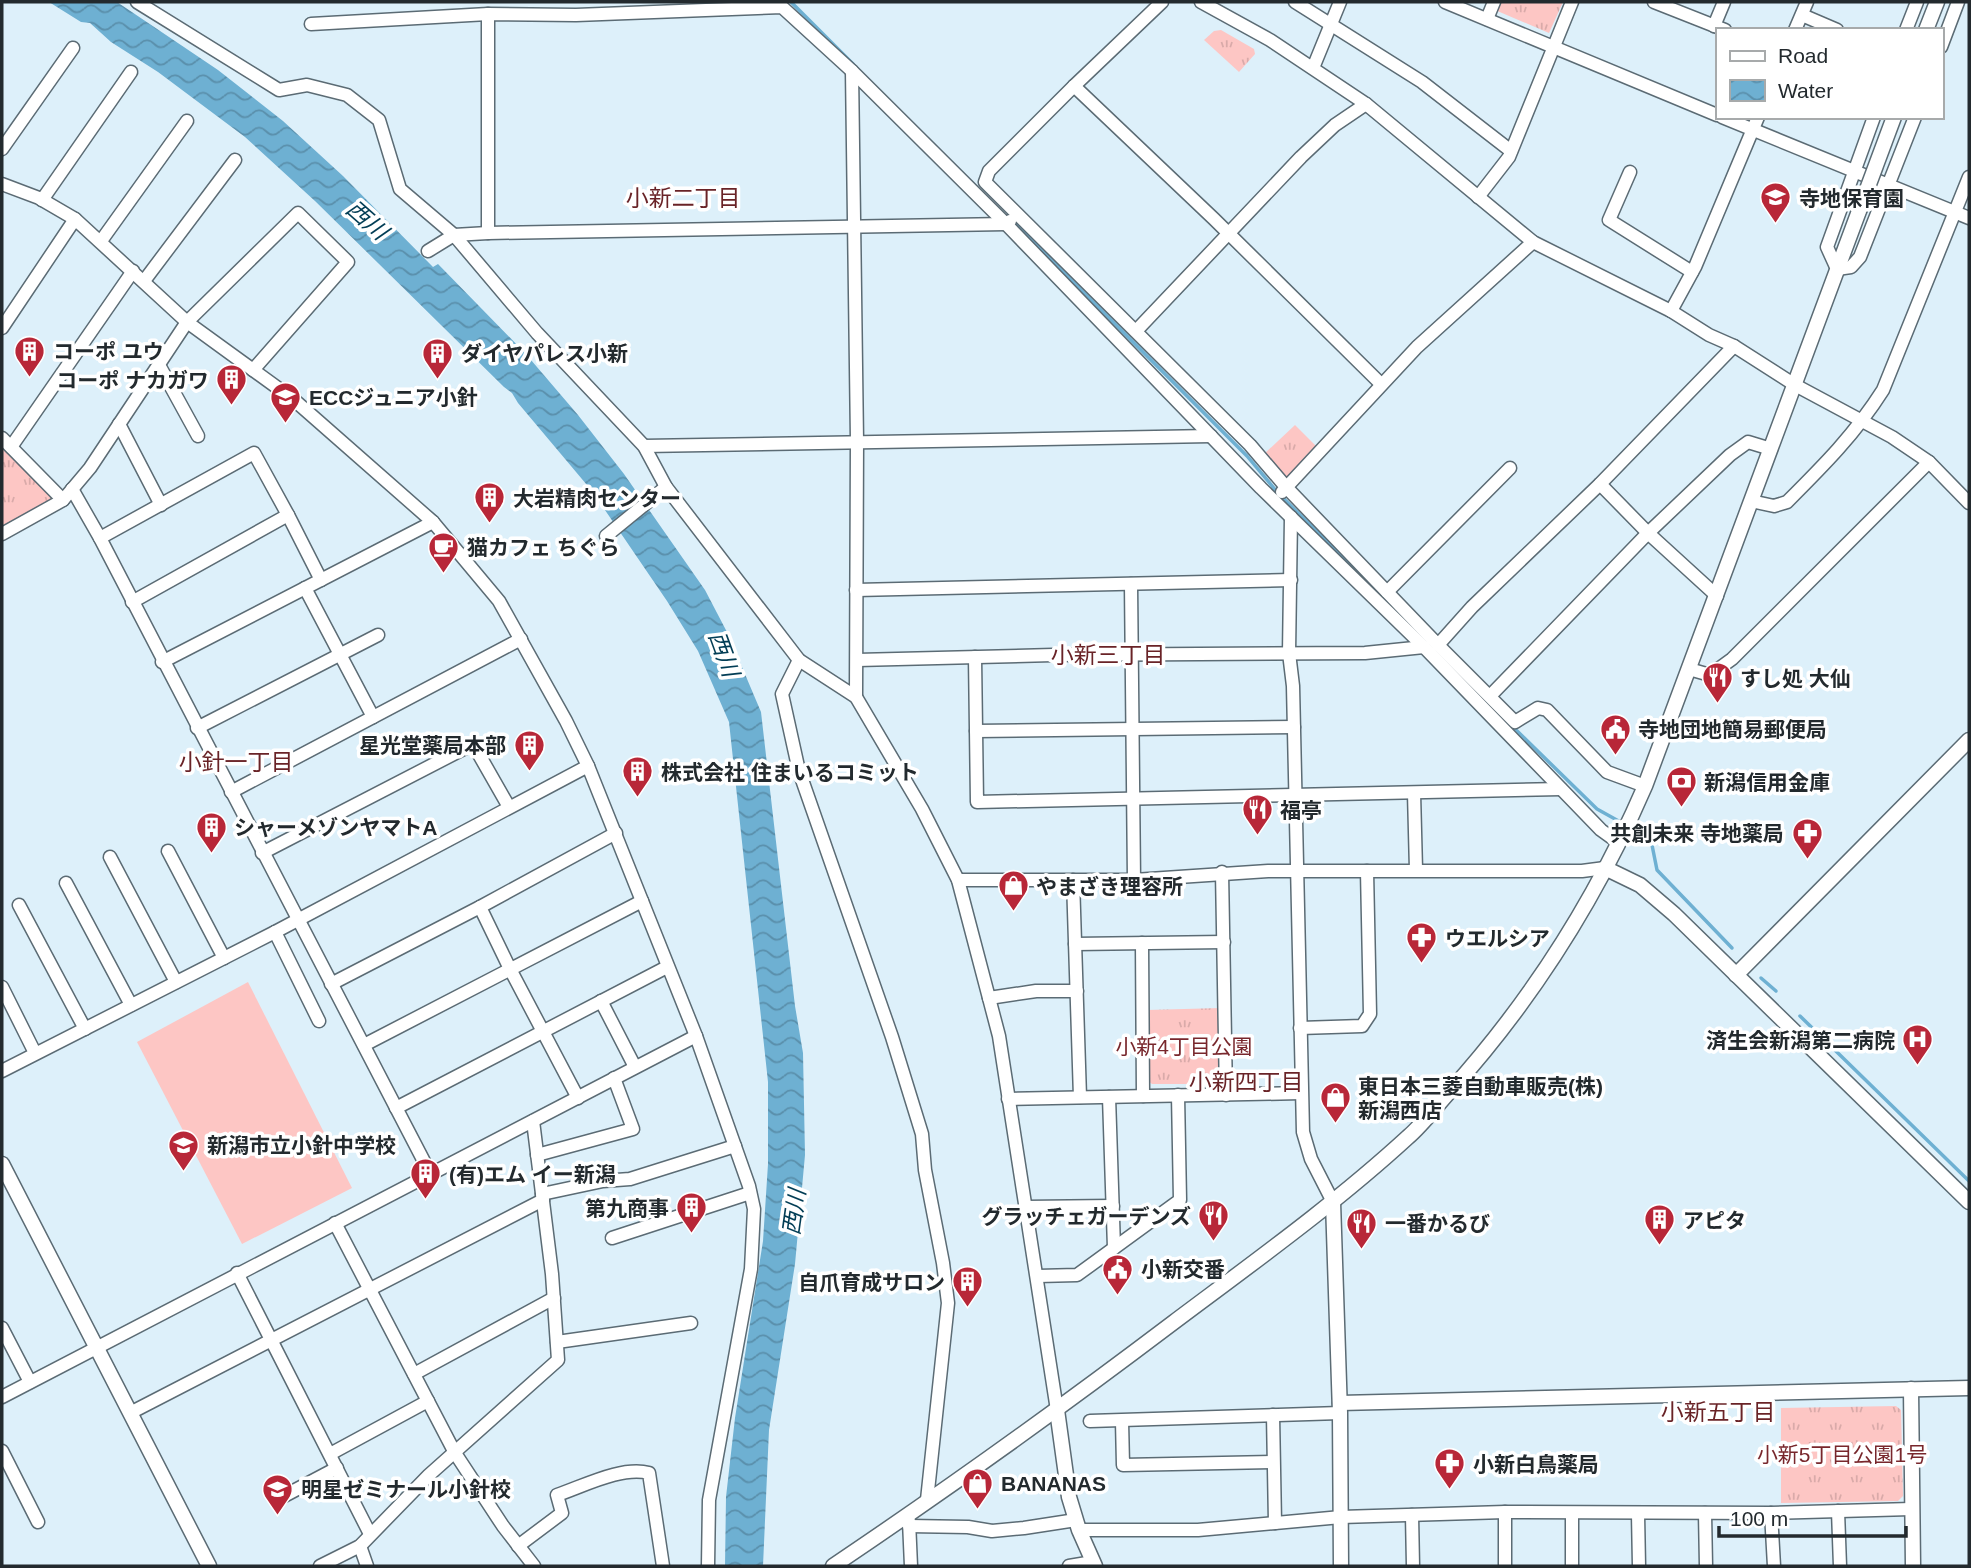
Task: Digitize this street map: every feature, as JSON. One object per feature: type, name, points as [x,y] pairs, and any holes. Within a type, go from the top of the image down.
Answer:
[{"type":"street","points":[[137,2],[279,90],[307,85],[346,95],[379,120],[400,189],[454,235],[537,332],[644,446],[666,487],[799,660],[856,697],[922,808],[958,880],[999,1036],[1038,1276],[1069,1497],[1077,1525],[1094,1564],[1069,1566]]},
{"type":"street","points":[[1162,2],[989,171],[985,182],[1011,219],[1211,436],[1424,647],[1601,830],[1619,843]]},
{"type":"street","points":[[1201,2],[1269,40],[1366,104],[1533,242],[1671,311],[1709,335],[1734,346],[1795,385],[1892,437],[1929,462],[1969,503]]},
{"type":"street","points":[[1295,2],[1422,82],[1511,151]]},
{"type":"street","points":[[1313,68],[1340,2]]},
{"type":"street","points":[[1445,2],[1716,115]]},
{"type":"street","points":[[1487,19],[1494,2]]},
{"type":"street","points":[[1478,197],[1511,151],[1572,2]]},
{"type":"street","points":[[1654,2],[1719,28],[1724,2]]},
{"type":"street","points":[[1796,28],[1807,2]]},
{"type":"street","points":[[1907,28],[1917,2]]},
{"type":"street","points":[[1927,28],[1937,2]]},
{"type":"street","points":[[1943,42],[1958,2]]},
{"type":"street","points":[[311,24],[488,15],[576,15],[782,7],[1136,331],[1250,445],[1387,592],[1515,722],[1538,708],[1547,710],[1607,772],[1645,786]]},
{"type":"street","points":[[488,15],[488,233]]},
{"type":"street","points":[[1802,15],[1832,28]]},
{"type":"street","points":[[2,149],[73,48]]},
{"type":"street","points":[[42,200],[131,72]]},
{"type":"street","points":[[852,72],[857,441],[856,697]]},
{"type":"street","points":[[1074,86],[1381,384]]},
{"type":"street","points":[[1136,331],[1301,157],[1335,125],[1366,104]]},
{"type":"street","points":[[1726,119],[1969,218]]},
{"type":"street","points":[[1671,311],[1692,272],[1757,119]]},
{"type":"street","points":[[1838,269],[1827,247],[1873,119]]},
{"type":"street","points":[[834,1566],[909,1521],[927,1500],[1057,1410],[1334,1202],[1411,1135],[1478,1060],[1522,1002],[1564,941],[1619,843],[1645,786],[1893,119]]},
{"type":"street","points":[[1838,269],[1851,267],[1860,257],[1914,119]]},
{"type":"street","points":[[101,242],[187,121]]},
{"type":"street","points":[[144,281],[235,160]]},
{"type":"street","points":[[1630,172],[1609,220],[1692,272]]},
{"type":"street","points":[[1751,501],[1774,506],[1787,502],[1863,422],[1883,390],[1969,177]]},
{"type":"street","points":[[2,184],[42,200],[75,219],[187,322],[293,399],[433,522],[499,601],[566,721],[616,833],[696,1036],[750,1193],[754,1235],[751,1269],[709,1500],[708,1566]]},
{"type":"street","points":[[2,534],[68,494],[90,468],[187,322],[298,213],[348,262],[253,370]]},
{"type":"street","points":[[2,328],[75,219]]},
{"type":"street","points":[[428,251],[454,235],[488,233],[854,228],[1011,219]]},
{"type":"street","points":[[1275,501],[1417,347],[1533,242]]},
{"type":"street","points":[[133,271],[6,443],[68,494],[100,538],[162,662],[430,1173]]},
{"type":"street","points":[[1438,645],[1472,607],[1600,484],[1734,346]]},
{"type":"street","points":[[159,365],[198,436]]},
{"type":"street","points":[[119,424],[161,505]]},
{"type":"street","points":[[644,446],[857,441],[1114,440],[1211,436]]},
{"type":"street","points":[[1490,696],[1648,533],[1730,455],[1748,442],[1771,449]]},
{"type":"street","points":[[100,538],[254,453],[321,580]]},
{"type":"street","points":[[1689,669],[1710,675],[1732,659],[1929,462]]},
{"type":"street","points":[[1387,592],[1510,468]]},
{"type":"street","points":[[1600,484],[1648,533],[1717,596]]},
{"type":"street","points":[[606,536],[666,487]]},
{"type":"street","points":[[132,602],[288,515]]},
{"type":"street","points":[[1291,517],[1289,653],[1293,686],[1301,1093],[1306,1147],[1334,1202],[1341,1566]]},
{"type":"street","points":[[162,662],[433,522]]},
{"type":"street","points":[[856,590],[1291,580]]},
{"type":"street","points":[[1131,584],[1134,880]]},
{"type":"street","points":[[305,588],[373,717]]},
{"type":"street","points":[[197,728],[378,635]]},
{"type":"street","points":[[230,792],[521,639]]},
{"type":"street","points":[[857,660],[1365,653],[1424,647]]},
{"type":"street","points":[[975,657],[977,802],[1561,789]]},
{"type":"street","points":[[799,660],[782,694],[799,771],[892,1037],[922,1133],[925,1170],[943,1263],[948,1303],[927,1500]]},
{"type":"street","points":[[976,732],[1294,727]]},
{"type":"street","points":[[1736,975],[1969,740]]},
{"type":"street","points":[[262,853],[473,744],[509,807]]},
{"type":"street","points":[[2,1071],[275,932],[588,766]]},
{"type":"street","points":[[1414,793],[1416,870]]},
{"type":"street","points":[[331,984],[616,833]]},
{"type":"street","points":[[168,851],[224,958]]},
{"type":"street","points":[[110,857],[176,982]]},
{"type":"street","points":[[958,880],[1134,880],[1222,872],[1582,871],[1605,868],[1640,885],[1654,896],[1969,1202]]},
{"type":"street","points":[[1300,1028],[1362,1026],[1370,1014],[1367,871]]},
{"type":"street","points":[[1222,872],[1226,1095]]},
{"type":"street","points":[[1073,880],[1080,1097]]},
{"type":"street","points":[[66,883],[131,1005]]},
{"type":"street","points":[[364,1045],[642,901]]},
{"type":"street","points":[[19,905],[85,1029]]},
{"type":"street","points":[[480,907],[578,1098]]},
{"type":"street","points":[[275,932],[319,1021]]},
{"type":"street","points":[[1075,944],[1224,942]]},
{"type":"street","points":[[1142,943],[1143,1096]]},
{"type":"street","points":[[396,1108],[667,967]]},
{"type":"street","points":[[2,986],[35,1054]]},
{"type":"street","points":[[989,998],[1036,991],[1076,991]]},
{"type":"street","points":[[601,1001],[635,1067]]},
{"type":"street","points":[[2,1397],[696,1036]]},
{"type":"street","points":[[537,1156],[633,1129],[614,1078]]},
{"type":"street","points":[[1008,1099],[1301,1093]]},
{"type":"street","points":[[1038,1276],[1077,1275],[1180,1200],[1178,1095]]},
{"type":"street","points":[[1110,1097],[1114,1248]]},
{"type":"street","points":[[320,1566],[360,1546],[455,1453],[558,1360],[554,1298],[533,1121]]},
{"type":"street","points":[[130,1413],[542,1198],[603,1181],[631,1179],[735,1146]]},
{"type":"street","points":[[2,1164],[209,1566]]},
{"type":"street","points":[[612,1238],[750,1193]]},
{"type":"street","points":[[1026,1207],[1113,1206]]},
{"type":"street","points":[[335,1223],[455,1453],[534,1566]]},
{"type":"street","points":[[237,1273],[370,1534]]},
{"type":"street","points":[[414,1374],[554,1298]]},
{"type":"street","points":[[557,1342],[691,1323]]},
{"type":"street","points":[[2,1328],[30,1382]]},
{"type":"street","points":[[1090,1422],[1273,1415],[1340,1408],[1969,1388]]},
{"type":"street","points":[[1911,1389],[1913,1566]]},
{"type":"street","points":[[330,1454],[428,1401]]},
{"type":"street","points":[[1273,1415],[1275,1523]]},
{"type":"street","points":[[1122,1421],[1123,1465],[1273,1462]]},
{"type":"street","points":[[2,1451],[38,1522]]},
{"type":"street","points":[[284,1496],[337,1468]]},
{"type":"street","points":[[519,1546],[562,1513],[557,1495],[613,1475],[642,1471],[649,1473],[663,1566]]},
{"type":"street","points":[[909,1521],[992,1531],[1077,1525],[1198,1530],[1341,1517],[1505,1513],[1772,1513],[1912,1508]]},
{"type":"street","points":[[1838,1511],[1840,1566]]},
{"type":"street","points":[[1505,1513],[1505,1566]]},
{"type":"street","points":[[1704,1513],[1706,1566]]},
{"type":"street","points":[[1772,1513],[1773,1566]]},
{"type":"street","points":[[1572,1514],[1572,1566]]},
{"type":"street","points":[[1638,1514],[1639,1566]]},
{"type":"street","points":[[1412,1515],[1413,1566]]},
{"type":"street","points":[[909,1521],[912,1566]]},
{"type":"street","points":[[360,1546],[368,1566]]},
{"type":"green space","points":[[1498,2],[1563,2],[1549,33],[1495,10]]},
{"type":"green space","points":[[1221,30],[1254,49],[1255,54],[1239,72],[1204,40],[1214,31]]},
{"type":"green space","points":[[1295,425],[1318,448],[1287,478],[1264,454]]},
{"type":"green space","points":[[2,446],[54,498],[2,526]]},
{"type":"green space","points":[[248,982],[352,1188],[242,1244],[137,1042]]},
{"type":"green space","name":"小新4丁目公園","points":[[1221,1008],[1221,1079],[1216,1084],[1152,1084],[1148,1081],[1147,1010]]},
{"type":"green space","name":"小新5丁目公園1号","points":[[1896,1406],[1901,1410],[1903,1496],[1898,1501],[1781,1503],[1781,1408]]},
{"type":"water","name":"西川","points":[[49,2],[117,2],[218,70],[283,121],[343,176],[433,267],[438,264],[525,353],[578,415],[624,474],[705,590],[728,634],[761,712],[795,1006],[803,1053],[805,1155],[795,1264],[769,1430],[763,1566],[725,1566],[726,1497],[735,1418],[763,1241],[768,1164],[768,1082],[729,722],[698,651],[592,491],[512,393],[315,201],[245,137],[158,72],[111,42],[90,23],[81,22]]},
{"type":"waterway","points":[[791,2],[853,64]]},
{"type":"waterway","points":[[1015,224],[1247,456],[1278,493],[1390,605]]},
{"type":"waterway","points":[[1512,726],[1597,809],[1624,824]]},
{"type":"waterway","points":[[1631,828],[1651,840],[1657,870],[1732,948]]},
{"type":"waterway","points":[[1761,978],[1776,991]]},
{"type":"waterway","points":[[1800,1016],[1969,1181]]},
{"type":"place","name":"寺地保育園","points":[[1776,225]]},
{"type":"place","name":"コーポ ユウ","points":[[30,378]]},
{"type":"place","name":"ダイヤパレス小新","points":[[438,380]]},
{"type":"place","name":"コーポ ナカガワ","points":[[232,407]]},
{"type":"place","name":"ECCジュニア小針","points":[[286,424]]},
{"type":"place","name":"大岩精肉センター","points":[[490,525]]},
{"type":"place","name":"猫カフェ ちぐら","points":[[444,574]]},
{"type":"place","name":"すし処 大仙","points":[[1717,705]]},
{"type":"place","name":"寺地団地簡易郵便局","points":[[1615,756]]},
{"type":"place","name":"星光堂薬局本部","points":[[529,772]]},
{"type":"place","name":"株式会社 住まいるコミット","points":[[638,799]]},
{"type":"place","name":"新潟信用金庫","points":[[1681,809]]},
{"type":"place","name":"福亭","points":[[1257,837]]},
{"type":"place","name":"シャーメゾンヤマトA","points":[[211,854]]},
{"type":"place","name":"共創未来 寺地薬局","points":[[1807,860]]},
{"type":"place","name":"やまざき理容所","points":[[1013,913]]},
{"type":"place","name":"ウエルシア","points":[[1422,965]]},
{"type":"place","name":"済生会新潟第二病院","points":[[1918,1067]]},
{"type":"place","name":"東日本三菱自動車販売(株) 新潟西店","points":[[1335,1125]]},
{"type":"place","name":"新潟市立小針中学校","points":[[184,1172]]},
{"type":"place","name":"(有)エム イー新潟","points":[[426,1201]]},
{"type":"place","name":"第九商事","points":[[692,1235]]},
{"type":"place","name":"グラッチェガーデンズ","points":[[1214,1243]]},
{"type":"place","name":"アピタ","points":[[1660,1247]]},
{"type":"place","name":"一番かるび","points":[[1362,1250]]},
{"type":"place","name":"小新交番","points":[[1118,1296]]},
{"type":"place","name":"自爪育成サロン","points":[[968,1309]]},
{"type":"place","name":"小新白鳥薬局","points":[[1450,1491]]},
{"type":"place","name":"BANANAS","points":[[978,1510]]},
{"type":"place","name":"明星ゼミナール小針校","points":[[278,1516]]},
{"type":"district","name":"小新二丁目","points":[[683,198]]},
{"type":"district","name":"小新三丁目","points":[[1108,655]]},
{"type":"district","name":"小針一丁目","points":[[236,762]]},
{"type":"district","name":"小新四丁目","points":[[1246,1082]]},
{"type":"district","name":"小新五丁目","points":[[1718,1412]]}]
